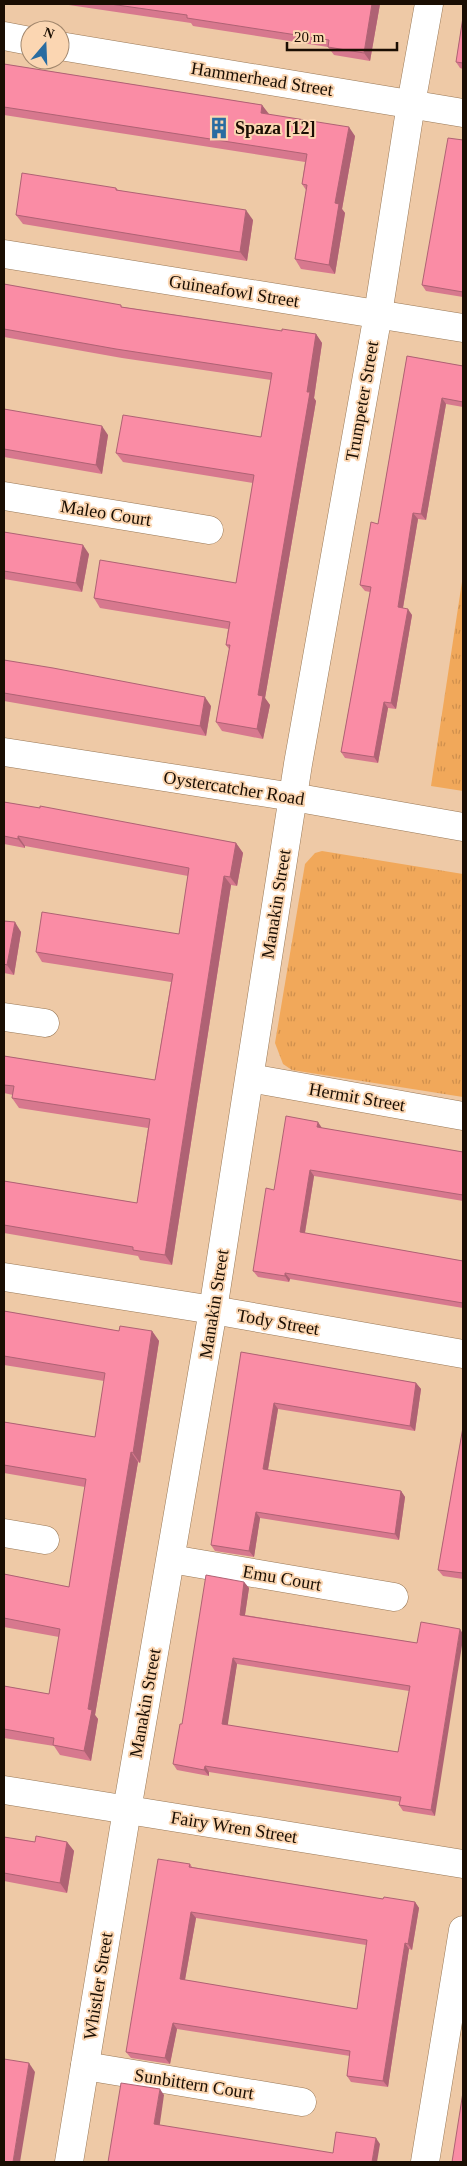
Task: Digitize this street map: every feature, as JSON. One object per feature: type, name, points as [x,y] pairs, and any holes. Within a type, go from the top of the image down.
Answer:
[{"type":"street","name":"Trumpeter Street","points":[[293,797],[378,314],[411,104],[429,4]]},
{"type":"street","points":[[4,36],[20,39]]},
{"type":"street","name":"Hammerhead Street","points":[[70,48],[463,113]]},
{"type":"street","name":"Guineafowl Street","points":[[4,254],[463,328]]},
{"type":"street","name":"Maleo Court","points":[[4,496],[209,530]]},
{"type":"street","name":"Oystercatcher Road","points":[[4,752],[293,797],[463,827]]},
{"type":"street","name":"Manakin Street","points":[[127,1810],[213,1310],[293,797]]},
{"type":"street","points":[[4,1016],[45,1023]]},
{"type":"street","name":"Hermit Street","points":[[250,1078],[463,1116]]},
{"type":"street","name":"Tody Street","points":[[4,1277],[213,1310],[463,1354]]},
{"type":"street","points":[[4,1533],[45,1540]]},
{"type":"street","name":"Emu Court","points":[[170,1559],[394,1597]]},
{"type":"street","name":"Fairy Wren Street","points":[[4,1790],[463,1864]]},
{"type":"street","name":"Whistler Street","points":[[69,2162],[127,1810]]},
{"type":"street","points":[[425,2162],[463,1930]]},
{"type":"street","name":"Sunbittern Court","points":[[85,2066],[302,2102]]},
{"type":"green space","points":[[463,575],[463,791],[431,786]]},
{"type":"green space","points":[[322,851],[463,874],[463,1097],[292,1070],[283,1064],[275,1043],[305,864],[315,853]]},
{"type":"building","points":[[110,4],[372,4],[364,53],[328,47],[329,40],[187,18],[187,15]]},
{"type":"building","points":[[463,17],[463,63],[456,62]]},
{"type":"building","points":[[4,64],[20,67],[20,70],[42,70],[262,105],[261,113],[349,127],[335,203],[339,204],[329,265],[295,259],[307,185],[302,184],[307,154],[4,107]]},
{"type":"building","points":[[448,138],[463,140],[463,292],[422,285]]},
{"type":"building","points":[[22,173],[246,210],[240,252],[16,215]]},
{"type":"building","points":[[4,284],[121,305],[121,307],[282,331],[282,329],[316,334],[307,392],[310,392],[258,695],[263,696],[257,729],[216,722],[230,645],[226,645],[230,622],[94,598],[100,560],[236,583],[254,475],[116,453],[123,415],[261,437],[272,373],[116,349],[4,329]]},
{"type":"building","points":[[407,356],[463,366],[463,402],[442,398],[421,514],[413,513],[398,607],[408,609],[391,703],[384,702],[374,757],[341,752],[371,587],[360,585],[371,522],[378,524]]},
{"type":"building","points":[[4,409],[102,426],[96,465],[4,449]]},
{"type":"building","points":[[4,532],[83,545],[76,583],[4,571]]},
{"type":"building","points":[[4,660],[205,697],[200,726],[4,693]]},
{"type":"building","points":[[4,802],[40,808],[40,806],[236,843],[230,877],[224,876],[165,1255],[133,1250],[133,1247],[4,1225],[4,1181],[137,1203],[150,1119],[12,1098],[14,1086],[4,1085],[4,1056],[155,1080],[173,974],[36,952],[42,912],[179,934],[189,868],[18,836],[18,839],[4,836]]},
{"type":"building","points":[[4,921],[15,922],[7,965],[4,964]]},
{"type":"building","points":[[286,1116],[318,1122],[317,1127],[463,1152],[463,1195],[310,1170],[300,1232],[463,1261],[463,1303],[285,1273],[285,1276],[253,1271],[266,1188],[274,1190]]},
{"type":"building","points":[[4,1311],[119,1331],[120,1326],[152,1331],[133,1453],[131,1452],[88,1709],[92,1710],[84,1751],[53,1745],[54,1738],[4,1729],[4,1686],[49,1694],[60,1629],[4,1618],[4,1574],[69,1587],[86,1479],[4,1465],[4,1422],[95,1437],[105,1373],[4,1356]]},
{"type":"building","points":[[241,1352],[416,1383],[410,1426],[274,1403],[263,1469],[401,1491],[395,1534],[256,1512],[249,1551],[211,1545]]},
{"type":"building","points":[[463,1427],[463,1573],[438,1570]]},
{"type":"building","points":[[206,1575],[244,1582],[240,1615],[417,1643],[421,1622],[460,1629],[431,1810],[399,1805],[401,1797],[205,1766],[204,1770],[173,1764],[180,1724],[182,1724]],"holes":[[[233,1658],[410,1686],[398,1752],[222,1724]]]},
{"type":"building","points":[[36,1836],[67,1842],[60,1883],[4,1873],[4,1837],[35,1842]]},
{"type":"building","points":[[158,1859],[190,1864],[189,1867],[383,1899],[384,1897],[415,1902],[408,1944],[405,1943],[383,2081],[347,2076],[350,2051],[173,2023],[165,2058],[126,2052]],"holes":[[[191,1912],[367,1940],[357,2009],[180,1979]]]},
{"type":"building","points":[[4,2059],[29,2063],[13,2162],[4,2162]]},
{"type":"building","points":[[121,2083],[160,2089],[154,2124],[333,2153],[336,2132],[376,2138],[372,2162],[108,2162]]},
{"type":"building","points":[[463,2092],[463,2162],[452,2162]]},
{"type":"place","name":"Spaza [12]","points":[[219,128]]}]
